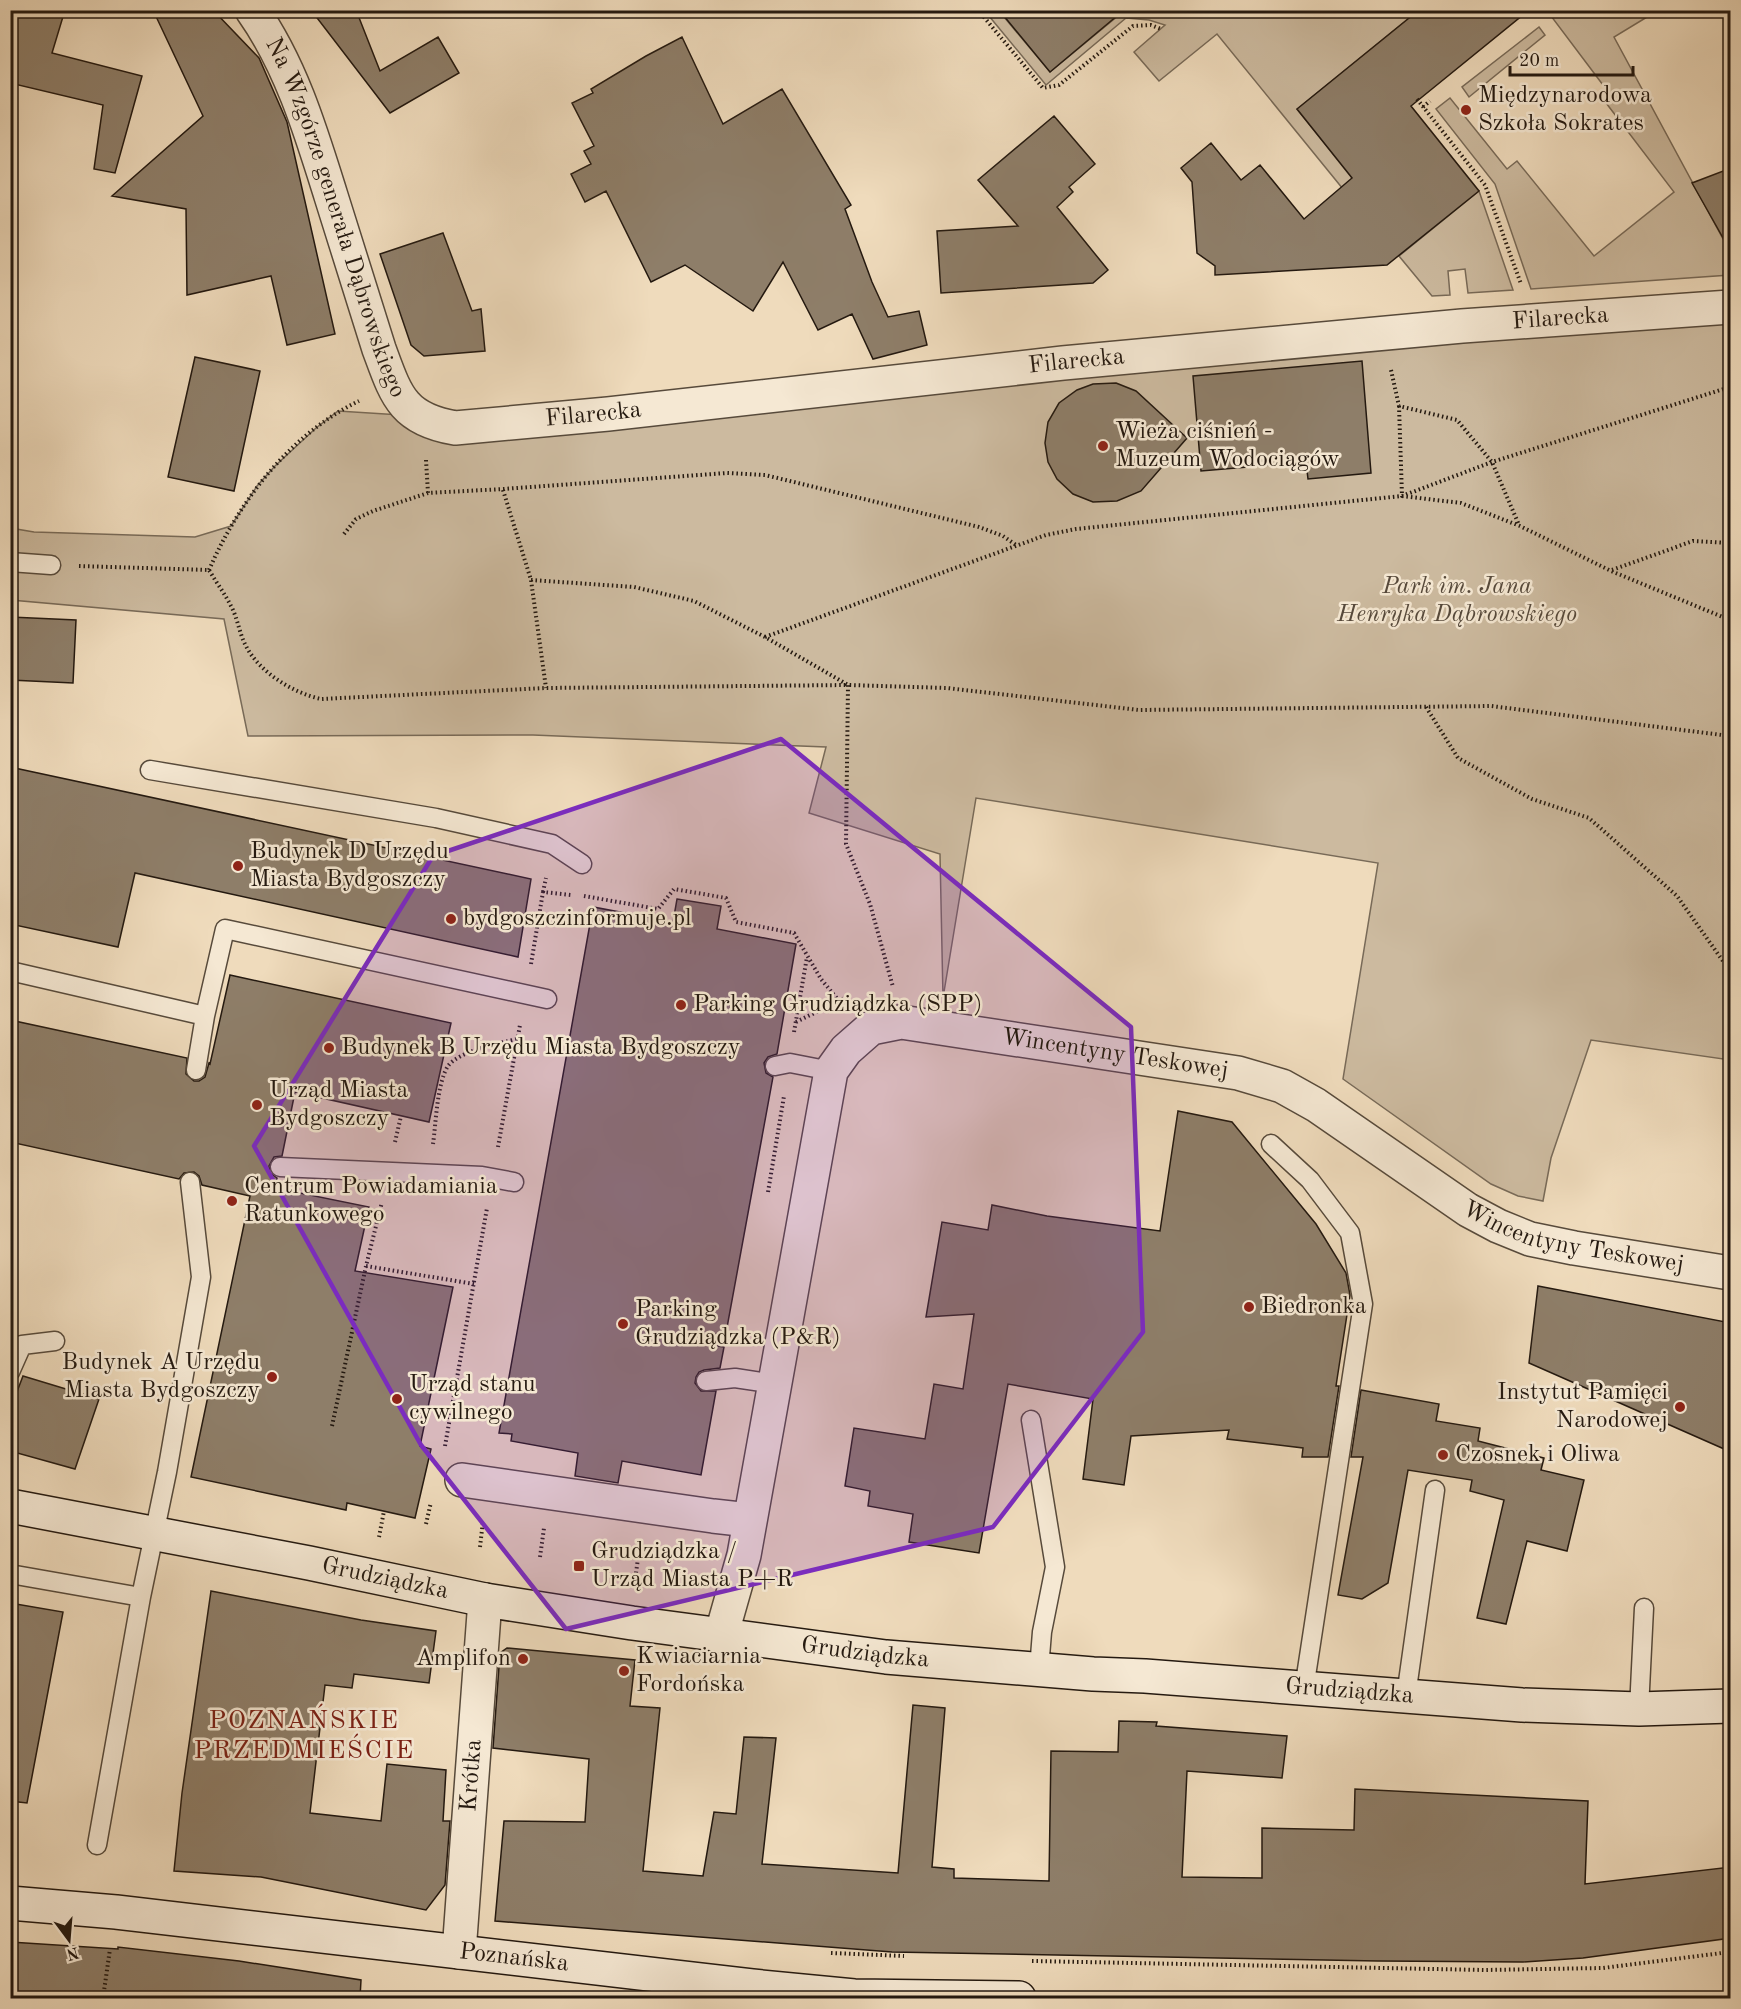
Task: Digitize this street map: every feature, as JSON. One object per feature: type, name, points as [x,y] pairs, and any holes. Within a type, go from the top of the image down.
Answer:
[{"type":"street","name":"Na Wzgórze generała Dąbrowskiego","points":[[252,10],[273,45],[305,115],[393,387],[409,410],[424,419]]},
{"type":"street","name":"Filarecka","points":[[424,419],[455,428],[483,426],[1075,362],[1462,326],[1731,307]]},
{"type":"street","name":"Wincentyny Teskowej","points":[[722,1636],[744,1555],[831,1071],[846,1050],[871,1028],[901,1022],[1238,1073],[1282,1086],[1316,1105],[1468,1210],[1530,1239],[1731,1273]]},
{"type":"street","points":[[462,1480],[749,1520]]},
{"type":"street","name":"Grudziądzka","points":[[10,1506],[309,1563],[485,1600],[722,1636],[886,1657],[1521,1705],[1639,1710],[1731,1706]]},
{"type":"street","name":"Krótka","points":[[459,1952],[485,1600]]},
{"type":"street","name":"Poznańska","points":[[10,1903],[116,1912],[459,1952],[728,1991],[854,1996],[1019,1998]]},
{"type":"lane","points":[[10,562],[51,565]]},
{"type":"lane","points":[[150,770],[436,818],[552,844],[582,864]]},
{"type":"lane","points":[[196,1070],[225,929],[547,999]]},
{"type":"lane","points":[[10,971],[206,1016]]},
{"type":"lane","points":[[775,1066],[790,1063],[831,1071]]},
{"type":"lane","points":[[1271,1144],[1310,1180],[1350,1233],[1363,1304],[1304,1689]]},
{"type":"lane","points":[[280,1167],[482,1176],[514,1182]]},
{"type":"lane","points":[[97,1845],[201,1277],[189,1182]]},
{"type":"lane","points":[[10,1372],[22,1345],[55,1341]]},
{"type":"lane","points":[[706,1381],[735,1378],[774,1384]]},
{"type":"lane","points":[[1031,1420],[1054,1567],[1042,1632],[1039,1669]]},
{"type":"lane","points":[[1406,1696],[1435,1490]]},
{"type":"lane","points":[[10,1574],[141,1597]]},
{"type":"lane","points":[[1639,1710],[1644,1608]]},
{"type":"path","points":[[978,10],[1043,88],[1059,85],[1133,26],[1151,25],[1161,29]]},
{"type":"path","points":[[1417,99],[1485,184],[1523,290]]},
{"type":"path","points":[[1423,107],[1430,101]]},
{"type":"path","points":[[1384,334],[1399,406],[1402,496]]},
{"type":"path","points":[[209,570],[243,505],[275,466],[338,411],[393,387]]},
{"type":"path","points":[[1402,496],[1492,462],[1731,387]]},
{"type":"path","points":[[1399,406],[1457,420],[1492,462],[1520,525]]},
{"type":"path","points":[[344,534],[356,519],[419,495],[448,491],[727,473],[765,475],[980,527],[1003,536],[1016,545]]},
{"type":"path","points":[[503,489],[531,580],[546,688]]},
{"type":"path","points":[[765,637],[1046,535],[1076,529],[1402,496],[1461,503],[1520,525],[1611,571],[1731,620]]},
{"type":"path","points":[[1611,571],[1693,541],[1731,543]]},
{"type":"path","points":[[51,565],[209,570]]},
{"type":"path","points":[[209,570],[232,607],[240,633],[252,657],[273,675],[305,696],[321,699],[546,688],[848,685],[947,688],[1138,710],[1491,706],[1731,736]]},
{"type":"path","points":[[531,580],[634,586],[694,601],[765,637],[848,685]]},
{"type":"path","points":[[848,685],[846,844],[870,904],[883,947],[894,990],[885,990]]},
{"type":"path","points":[[1426,707],[1458,758],[1532,799],[1589,818],[1677,896],[1731,971]]},
{"type":"path","points":[[543,892],[546,877]]},
{"type":"path","points":[[582,896],[658,909],[674,889],[726,898],[736,922],[794,933],[821,979],[839,1000]]},
{"type":"path","points":[[551,893],[574,895]]},
{"type":"path","points":[[796,1022],[848,995]]},
{"type":"path","points":[[429,1174],[443,1078],[449,1065],[489,1045],[517,1039]]},
{"type":"path","points":[[332,1426],[401,1116]]},
{"type":"path","points":[[366,1266],[474,1284]]},
{"type":"path","points":[[379,1537],[384,1511]]},
{"type":"path","points":[[103,1998],[116,1912]]},
{"type":"path","points":[[822,1952],[906,1956]]},
{"type":"path","points":[[1025,1960],[1109,1964],[1484,1970],[1603,1968],[1731,1952]]},
{"type":"highlighted area","points":[[781,739],[1131,1027],[1143,1332],[993,1527],[566,1629],[421,1445],[254,1146],[433,856]]},
{"type":"green space","points":[[999,11],[1050,72],[1124,11],[1412,11],[1414,14],[1297,109],[1340,162],[1354,152],[1356,205],[1217,34],[1159,81],[1134,52],[1165,25],[1149,20],[1126,18],[1046,85],[989,16]]},
{"type":"green space","points":[[1558,11],[1649,11],[1652,14],[1614,37],[1730,252],[1730,275],[1531,289],[1495,184],[1436,109],[1450,98],[1507,169],[1517,161],[1594,256],[1674,192],[1600,95],[1606,89],[1551,16]]},
{"type":"green space","points":[[1539,27],[1545,35],[1469,97],[1462,87]]},
{"type":"green space","points":[[1479,191],[1513,290],[1468,293],[1465,269],[1448,271],[1450,295],[1432,296],[1399,256]]},
{"type":"green space","name":"Park im. Jana Henryka Dąbrowskiego","points":[[1730,307],[1730,1060],[1591,1040],[1551,1158],[1543,1201],[1518,1196],[1491,1184],[1343,1079],[1378,863],[976,798],[943,998],[940,854],[809,813],[826,747],[533,735],[248,736],[224,619],[11,600],[10,528],[34,532],[195,537],[231,526],[257,486],[275,466],[338,411],[401,415],[424,419]]},
{"type":"building","points":[[10,10],[65,10],[52,53],[142,76],[115,173],[94,169],[103,105],[10,83]]},
{"type":"building","points":[[153,10],[213,10],[259,58],[287,122],[335,334],[287,345],[271,276],[187,295],[186,209],[112,196],[203,116]]},
{"type":"building","points":[[311,10],[356,10],[380,71],[438,37],[459,73],[390,113]]},
{"type":"building","points":[[999,10],[1124,10],[1050,72]]},
{"type":"building","points":[[1419,10],[1529,10],[1411,106],[1479,191],[1387,265],[1215,275],[1215,266],[1197,253],[1192,182],[1181,168],[1211,143],[1241,180],[1260,165],[1304,219],[1352,178],[1297,109]]},
{"type":"building","points":[[682,37],[723,124],[782,89],[851,205],[845,209],[872,282],[888,317],[919,311],[927,345],[873,359],[852,314],[818,330],[783,262],[753,311],[685,265],[651,282],[606,191],[585,202],[571,174],[591,164],[584,151],[594,146],[572,103],[593,93],[591,89],[646,56]]},
{"type":"building","points":[[1054,116],[1095,164],[1069,187],[1073,192],[1057,207],[1108,270],[1093,283],[941,293],[937,231],[1018,226],[978,180]]},
{"type":"building","points":[[1731,168],[1731,252],[1692,183]]},
{"type":"building","points":[[443,233],[472,311],[481,309],[485,351],[424,356],[411,345],[380,254]]},
{"type":"building","points":[[195,357],[260,371],[234,491],[168,477]]},
{"type":"building","points":[[1362,361],[1371,473],[1308,479],[1306,462],[1201,471],[1193,376]]},
{"type":"building","points":[[1116,383],[1136,391],[1187,438],[1141,491],[1117,501],[1093,502],[1073,494],[1057,479],[1048,462],[1045,443],[1048,422],[1059,403],[1077,390],[1093,384]]},
{"type":"building","points":[[10,617],[76,620],[73,683],[10,680]]},
{"type":"building","name":"Budynek D Urzędu Miasta Bydgoszczy","points":[[10,767],[531,879],[518,957],[135,873],[118,947],[10,924]]},
{"type":"building","points":[[677,899],[721,906],[717,929],[796,944],[777,1054],[768,1057],[764,1063],[766,1073],[773,1077],[726,1333],[699,1335],[698,1343],[724,1347],[720,1368],[704,1370],[696,1377],[695,1383],[701,1391],[716,1391],[701,1475],[622,1461],[618,1483],[575,1476],[578,1453],[511,1441],[512,1434],[499,1433],[593,907],[673,922]]},
{"type":"building","points":[[230,975],[451,1023],[429,1122],[295,1092],[282,1156],[274,1157],[269,1166],[270,1173],[277,1178],[275,1188],[369,1207],[355,1271],[453,1287],[420,1446],[431,1449],[415,1518],[347,1503],[346,1510],[191,1477],[250,1196],[202,1185],[199,1176],[194,1172],[184,1173],[179,1179],[10,1142],[10,1020],[187,1058],[186,1074],[194,1081],[199,1081],[205,1077],[210,1064]]},
{"type":"building","points":[[1178,1111],[1232,1122],[1316,1224],[1346,1273],[1350,1295],[1328,1457],[1302,1457],[1303,1448],[1227,1439],[1229,1430],[1131,1436],[1124,1485],[1083,1479],[1093,1399],[1008,1384],[979,1553],[909,1542],[913,1514],[868,1506],[870,1491],[845,1486],[854,1428],[925,1439],[934,1384],[963,1389],[974,1314],[926,1317],[942,1222],[988,1230],[992,1205],[1047,1216],[1160,1231]]},
{"type":"building","name":"Instytut Pamięci Narodowej","points":[[1538,1286],[1731,1323],[1731,1452],[1529,1363]]},
{"type":"building","points":[[23,1376],[99,1399],[75,1469],[10,1451],[10,1410]]},
{"type":"building","points":[[1361,1390],[1439,1404],[1436,1421],[1480,1428],[1478,1441],[1544,1458],[1541,1470],[1584,1480],[1567,1551],[1527,1541],[1506,1624],[1477,1618],[1504,1500],[1470,1491],[1472,1480],[1408,1470],[1388,1583],[1362,1599],[1338,1595],[1363,1457],[1351,1457]]},
{"type":"building","points":[[211,1591],[361,1620],[436,1631],[429,1683],[354,1674],[352,1688],[325,1685],[310,1813],[381,1821],[387,1764],[446,1770],[443,1821],[450,1821],[445,1885],[426,1910],[261,1877],[174,1871],[182,1793]]},
{"type":"building","points":[[10,1603],[63,1612],[27,1803],[10,1801]]},
{"type":"building","points":[[507,1648],[635,1660],[630,1706],[660,1708],[643,1871],[703,1876],[714,1812],[736,1814],[744,1737],[776,1738],[762,1864],[898,1873],[913,1705],[945,1708],[932,1867],[954,1869],[954,1878],[1049,1881],[1051,1751],[1118,1752],[1119,1721],[1157,1722],[1156,1726],[1287,1736],[1282,1778],[1187,1771],[1182,1877],[1262,1878],[1262,1828],[1354,1830],[1355,1789],[1588,1801],[1585,1884],[1731,1867],[1731,1938],[1583,1958],[1523,1962],[1378,1961],[892,1952],[495,1921],[504,1821],[585,1822],[589,1759],[493,1748],[500,1653]]},
{"type":"building","points":[[10,1942],[118,1949],[118,1947],[239,1961],[361,1980],[360,1998],[10,1998]]},
{"type":"place","name":"Międzynarodowa Szkoła Sokrates","points":[[1466,110]]},
{"type":"place","name":"Wieża ciśnień - Muzeum Wodociągów","points":[[1103,446]]},
{"type":"place","name":"Budynek D Urzędu Miasta Bydgoszczy","points":[[238,866]]},
{"type":"place","name":"bydgoszczinformuje.pl","points":[[451,919]]},
{"type":"place","name":"Parking Grudziądzka (SPP)","points":[[681,1005]]},
{"type":"place","name":"Budynek B Urzędu Miasta Bydgoszczy","points":[[329,1048]]},
{"type":"place","name":"Urząd Miasta Bydgoszczy","points":[[257,1105]]},
{"type":"place","name":"Centrum Powiadamiania Ratunkowego","points":[[232,1201]]},
{"type":"place","name":"Biedronka","points":[[1249,1307]]},
{"type":"place","name":"Parking Grudziądzka (P&R)","points":[[623,1324]]},
{"type":"place","name":"Budynek A Urzędu Miasta Bydgoszczy","points":[[272,1377]]},
{"type":"place","name":"Urząd stanu cywilnego","points":[[397,1399]]},
{"type":"place","name":"Instytut Pamięci Narodowej","points":[[1680,1407]]},
{"type":"place","name":"Czosnek i Oliwa","points":[[1443,1455]]},
{"type":"place","name":"Grudziądzka / Urząd Miasta P+R","points":[[579,1566]]},
{"type":"place","name":"Amplifon","points":[[523,1659]]},
{"type":"place","name":"Kwiaciarnia Fordońska","points":[[624,1671]]},
{"type":"district","name":"POZNAŃSKIE PRZEDMIEŚCIE","points":[[304,1736]]}]
